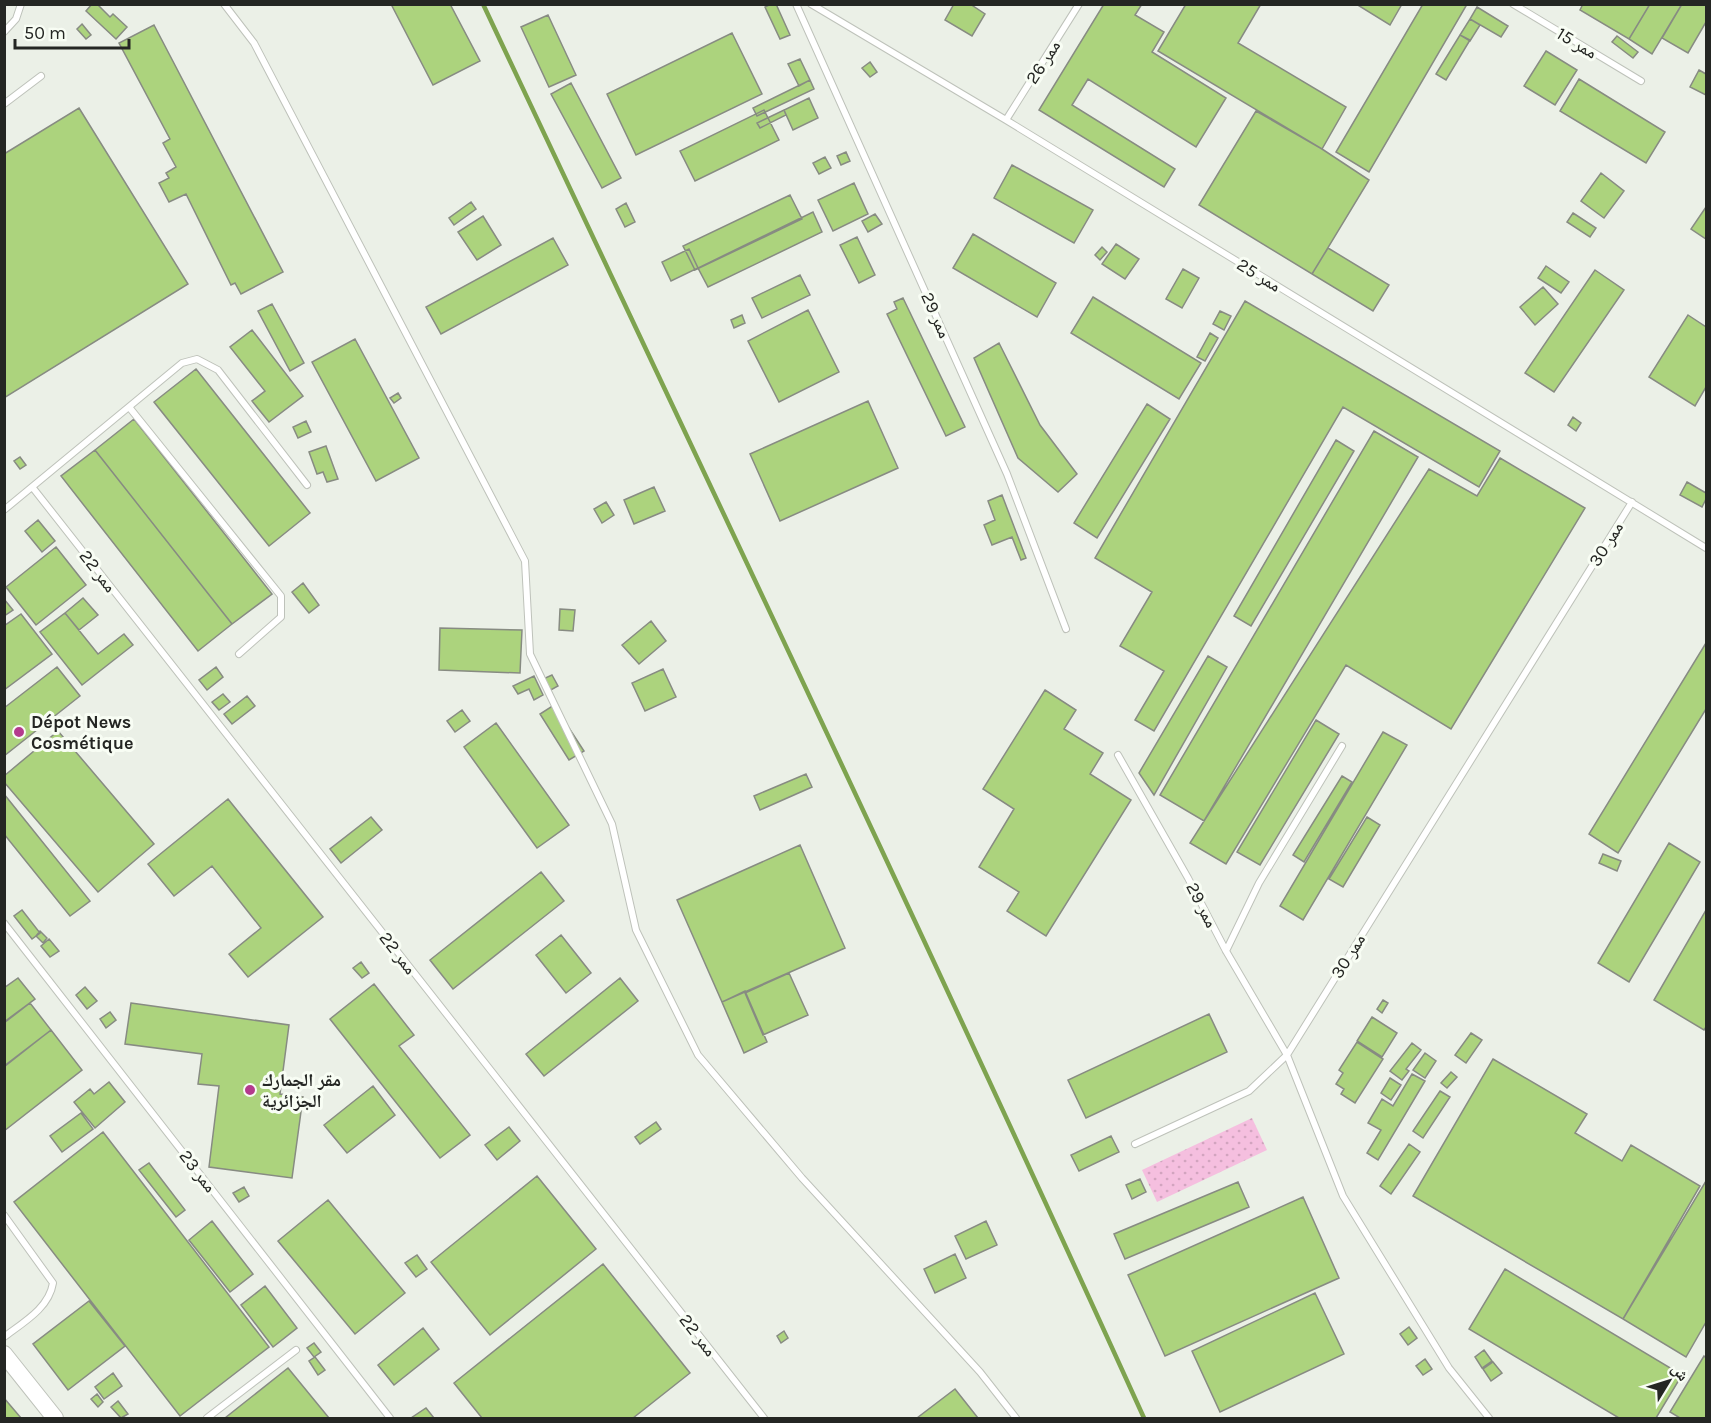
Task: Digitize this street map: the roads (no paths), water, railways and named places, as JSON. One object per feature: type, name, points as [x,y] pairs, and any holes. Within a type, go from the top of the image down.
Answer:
[{"type":"main road","points":[[4,1354],[55,1419]]},
{"type":"lane","points":[[4,32],[16,19],[21,4]]},
{"type":"lane","points":[[224,4],[254,43],[525,561],[530,654],[612,824],[636,930],[698,1055],[802,1178],[980,1372],[1016,1419]]},
{"type":"lane","name":"ممر 29","points":[[796,4],[1007,474],[1066,629]]},
{"type":"lane","name":"ممر 25","points":[[811,4],[1707,548]]},
{"type":"lane","name":"ممر 26","points":[[1005,120],[1080,4]]},
{"type":"lane","name":"ممر 15","points":[[1513,4],[1641,81]]},
{"type":"lane","points":[[4,105],[41,76]]},
{"type":"lane","points":[[4,510],[182,363],[197,359],[218,370],[307,485]]},
{"type":"lane","points":[[129,407],[281,596],[281,617],[239,654]]},
{"type":"lane","name":"ممر 22","points":[[33,488],[764,1419]]},
{"type":"lane","name":"ممر 30","points":[[1135,1144],[1249,1091],[1287,1055],[1632,502]]},
{"type":"lane","points":[[1226,951],[1259,884],[1342,746]]},
{"type":"lane","name":"ممر 29","points":[[1118,755],[1188,878],[1226,951],[1287,1055]]},
{"type":"lane","name":"ممر 23","points":[[4,924],[390,1419]]},
{"type":"lane","points":[[1287,1055],[1343,1196],[1449,1368],[1489,1419]]},
{"type":"lane","points":[[4,1215],[53,1283],[51,1295],[38,1311],[4,1337]]},
{"type":"lane","points":[[207,1419],[296,1350]]},
{"type":"waterway","points":[[483,4],[899,887],[1144,1418]]},
{"type":"place","name":"Dépot News Cosmétique","points":[[19,732]]},
{"type":"place","name":"مقر الجمارك الجزائرية","points":[[250,1090]]}]
